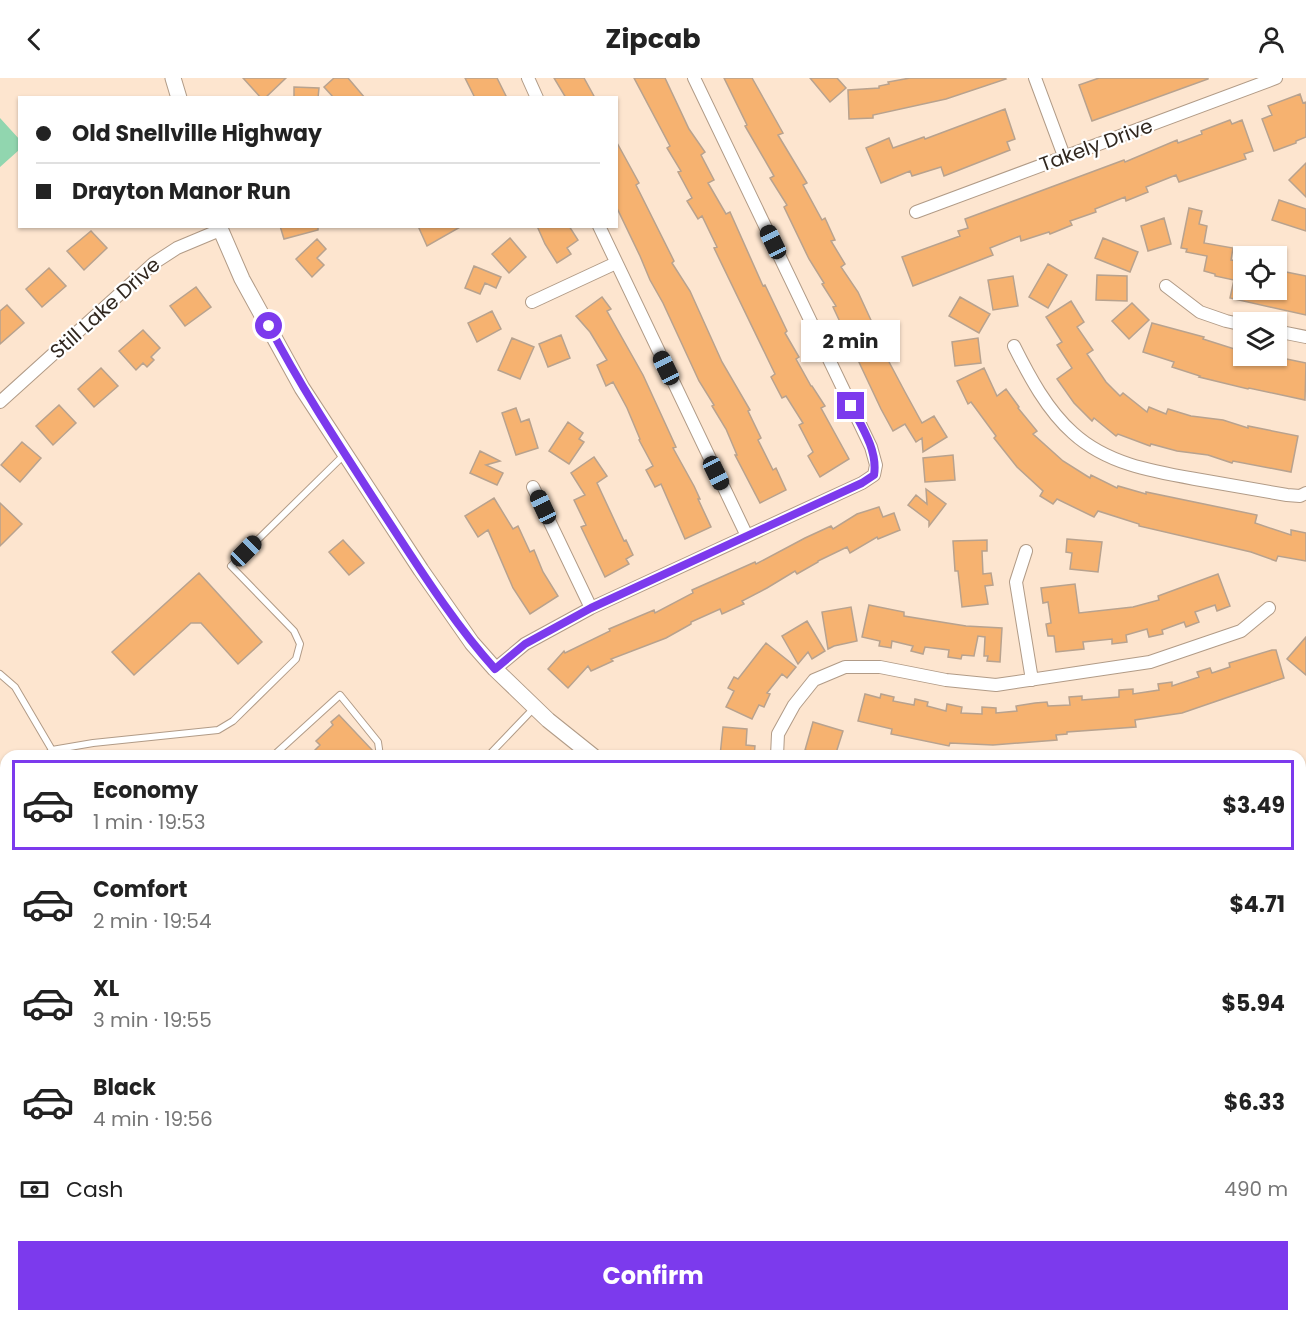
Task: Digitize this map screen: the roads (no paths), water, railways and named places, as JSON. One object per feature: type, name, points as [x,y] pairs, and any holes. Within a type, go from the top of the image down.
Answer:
[{"type":"street","points":[[173,78],[178,96]]},
{"type":"street","points":[[528,78],[536,96]]},
{"type":"street","points":[[495,669],[525,644],[591,608],[862,483],[874,475],[876,465],[871,447],[694,78]]},
{"type":"street","points":[[1035,78],[1065,156]]},
{"type":"street","name":"Takely Drive","points":[[916,212],[1276,78]]},
{"type":"street","points":[[220,228],[242,279],[302,388],[421,570],[472,643],[534,708],[586,750]]},
{"type":"street","name":"Still Lake Drive","points":[[0,402],[154,263],[177,248],[220,228]]},
{"type":"street","points":[[600,228],[747,536]]},
{"type":"street","points":[[532,302],[616,262]]},
{"type":"street","points":[[1166,286],[1200,312],[1233,323]]},
{"type":"street","points":[[1287,333],[1306,337]]},
{"type":"street","points":[[1014,346],[1046,401],[1072,433],[1105,455],[1148,470],[1287,495],[1300,496],[1306,493]]},
{"type":"street","points":[[533,487],[591,608]]},
{"type":"street","points":[[1026,552],[1016,582],[1032,680]]},
{"type":"street","points":[[777,750],[778,734],[794,705],[814,680],[844,667],[880,667],[946,680],[996,685],[1150,662],[1241,632],[1269,608]]},
{"type":"lane","points":[[0,674],[15,687],[52,750],[93,743],[218,730],[233,721],[296,659],[300,645],[294,631],[231,566],[345,454]]},
{"type":"lane","points":[[280,750],[340,695],[378,742],[379,750]]},
{"type":"lane","points":[[494,750],[534,708]]}]
